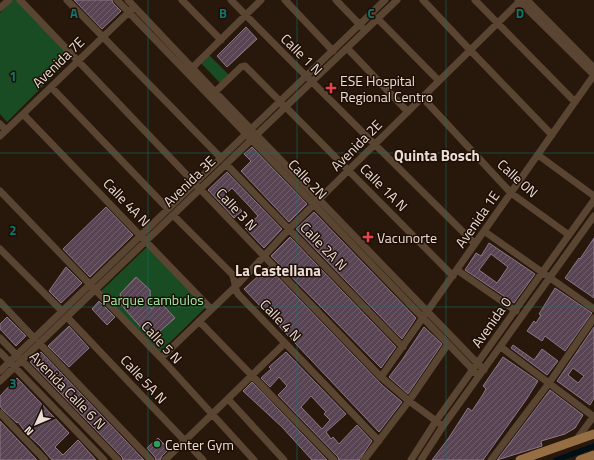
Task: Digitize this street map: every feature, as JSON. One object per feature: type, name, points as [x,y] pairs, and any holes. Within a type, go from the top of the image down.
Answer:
[{"type":"main road","points":[[520,460],[594,434]]},
{"type":"main road","points":[[580,460],[594,455]]},
{"type":"street","points":[[0,8],[9,0]]},
{"type":"street","name":"Calle 3 N","points":[[20,0],[381,377],[409,401],[443,426]]},
{"type":"street","name":"Calle 2A N","points":[[67,0],[403,347]]},
{"type":"street","name":"Calle 2N","points":[[117,0],[132,10],[190,70],[479,376]]},
{"type":"street","name":"Calle 2N","points":[[128,0],[132,10]]},
{"type":"street","points":[[182,0],[221,40]]},
{"type":"street","name":"Calle 1 N","points":[[231,0],[308,79],[475,244]]},
{"type":"street","points":[[190,70],[261,0]]},
{"type":"street","points":[[285,0],[333,51]]},
{"type":"street","points":[[336,0],[363,27]]},
{"type":"street","name":"Avenida 3E","points":[[308,79],[347,48],[385,0]]},
{"type":"street","name":"Avenida 3E","points":[[92,287],[146,240],[200,189],[223,161],[308,79],[333,51],[363,27],[378,18],[397,0]]},
{"type":"street","points":[[423,0],[552,135]]},
{"type":"street","points":[[475,0],[575,102]]},
{"type":"street","points":[[522,0],[594,68]]},
{"type":"street","points":[[522,0],[594,75]]},
{"type":"street","name":"Avenida 2E","points":[[161,358],[235,286],[316,202],[522,0]]},
{"type":"street","name":"Avenida 7E","points":[[0,136],[132,10]]},
{"type":"street","points":[[378,18],[439,81]]},
{"type":"street","points":[[347,48],[408,112]]},
{"type":"street","name":"Calle 1A N","points":[[215,92],[241,67],[245,66],[455,273],[516,311]]},
{"type":"street","name":"Calle 2N","points":[[190,70],[215,92],[251,134]]},
{"type":"street","name":"Avenida 1E","points":[[381,377],[594,75]]},
{"type":"street","points":[[51,87],[168,208]]},
{"type":"street","name":"Calle 0N","points":[[422,98],[511,193],[569,235]]},
{"type":"street","name":"Calle 4A N","points":[[24,114],[211,309]]},
{"type":"street","points":[[0,124],[6,130]]},
{"type":"street","points":[[538,155],[594,196]]},
{"type":"street","name":"Avenida 3E","points":[[0,381],[19,357],[92,287],[168,208],[194,183],[223,161]]},
{"type":"street","name":"Calle 5 N","points":[[0,191],[161,358],[254,460]]},
{"type":"street","name":"Avenida 0","points":[[411,460],[436,421],[594,200]]},
{"type":"street","name":"Calle 2N","points":[[316,202],[428,312],[484,370]]},
{"type":"street","name":"Calle 4 N","points":[[173,215],[232,274],[234,278],[235,290],[238,294],[379,441]]},
{"type":"street","name":"Avenida 0","points":[[421,460],[443,426],[594,216]]},
{"type":"street","points":[[484,231],[594,309]]},
{"type":"street","name":"Calle 5A N","points":[[0,249],[203,460]]},
{"type":"street","points":[[0,302],[151,460]]},
{"type":"street","points":[[491,460],[549,383],[594,318]]},
{"type":"street","points":[[199,321],[334,460]]},
{"type":"street","name":"Avenida Calle 6 N","points":[[0,338],[118,460]]},
{"type":"street","points":[[165,460],[286,343]]},
{"type":"street","points":[[364,460],[409,401],[448,344]]},
{"type":"street","points":[[501,347],[594,417],[576,440]]},
{"type":"street","name":"Avenida Calle 6 N","points":[[0,352],[104,460]]},
{"type":"street","name":"Avenida 3E","points":[[0,371],[12,365]]},
{"type":"street","points":[[228,399],[284,460]]},
{"type":"street","points":[[0,413],[45,460]]},
{"type":"green space","points":[[13,0],[17,0],[72,57],[7,122],[0,114],[0,13]]},
{"type":"green space","points":[[209,55],[229,75],[220,83],[201,63]]},
{"type":"green space","name":"Parque cambulos","points":[[148,246],[206,307],[159,353],[100,292]]},
{"type":"building","points":[[74,0],[112,0],[121,11],[102,29]]},
{"type":"building","points":[[246,27],[257,39],[227,67],[217,56]]},
{"type":"building","points":[[252,147],[307,204],[289,222],[241,171],[251,161],[244,154]]},
{"type":"building","points":[[227,172],[282,229],[264,248],[245,228],[258,216],[232,188],[226,194],[242,211],[234,218],[208,190]]},
{"type":"building","points":[[106,207],[133,235],[90,277],[63,249]]},
{"type":"building","points":[[314,212],[416,318],[402,339],[296,229]]},
{"type":"building","points":[[290,237],[396,347],[381,368],[271,256]]},
{"type":"building","points":[[594,238],[594,298],[565,278]]},
{"type":"building","points":[[489,243],[535,274],[514,303],[465,270],[476,253],[481,256]],"holes":[[[491,254],[508,267],[497,283],[479,270]]]},
{"type":"building","points":[[66,267],[82,283],[61,303],[49,291]]},
{"type":"building","points":[[268,267],[382,385],[402,402],[379,432],[244,289]]},
{"type":"building","points":[[136,277],[150,290],[151,309],[157,304],[164,306],[175,318],[151,339],[118,301],[121,298],[120,294]]},
{"type":"building","points":[[555,288],[592,313],[565,351],[545,336],[542,341],[527,331],[534,321],[536,323],[541,315],[539,314]]},
{"type":"building","points":[[99,301],[115,317],[107,325],[92,309]]},
{"type":"building","points":[[7,317],[26,336],[16,346],[0,329],[0,324]]},
{"type":"building","points":[[69,326],[89,348],[69,367],[48,346]]},
{"type":"building","points":[[424,327],[442,344],[408,394],[389,377]]},
{"type":"building","points":[[594,327],[594,398],[590,405],[557,381]],"holes":[[[573,368],[584,376],[578,383],[568,375]]]},
{"type":"building","points":[[513,345],[534,360],[542,349],[558,361],[547,375],[511,348]]},
{"type":"building","points":[[41,352],[144,460],[123,460],[122,457],[30,362]]},
{"type":"building","points":[[286,352],[346,414],[326,432],[331,439],[333,437],[339,444],[357,425],[372,441],[359,460],[339,460],[338,457],[278,395],[287,386],[279,377],[270,387],[261,378],[271,369],[269,367]],"holes":[[[311,396],[326,412],[324,414],[330,420],[322,429],[301,407]]]},
{"type":"building","points":[[503,357],[538,381],[526,400],[483,460],[432,460],[448,439],[468,408],[472,411],[486,389],[483,386]]},
{"type":"building","points":[[17,378],[69,433],[55,447],[63,455],[78,440],[96,460],[52,460],[26,433],[18,422],[17,423],[2,409],[0,406],[0,396]]},
{"type":"building","points":[[252,382],[327,460],[312,460],[282,427],[243,391]]},
{"type":"building","points":[[550,390],[583,415],[575,428],[565,434],[541,441],[542,446],[497,460]]},
{"type":"building","points":[[0,421],[37,460],[0,460]]},
{"type":"building","name":"Center Gym","points":[[158,438],[169,449],[160,460],[156,460],[147,448]]},
{"type":"waterway","points":[[556,460],[594,446]]},
{"type":"place","name":"ESE Hospital Regional Centro","points":[[331,88]]},
{"type":"place","name":"Vacunorte","points":[[368,237]]},
{"type":"place","name":"Center Gym","points":[[157,444]]},
{"type":"district","name":"Quinta Bosch","points":[[437,155]]},
{"type":"district","name":"La Castellana","points":[[278,270]]}]
